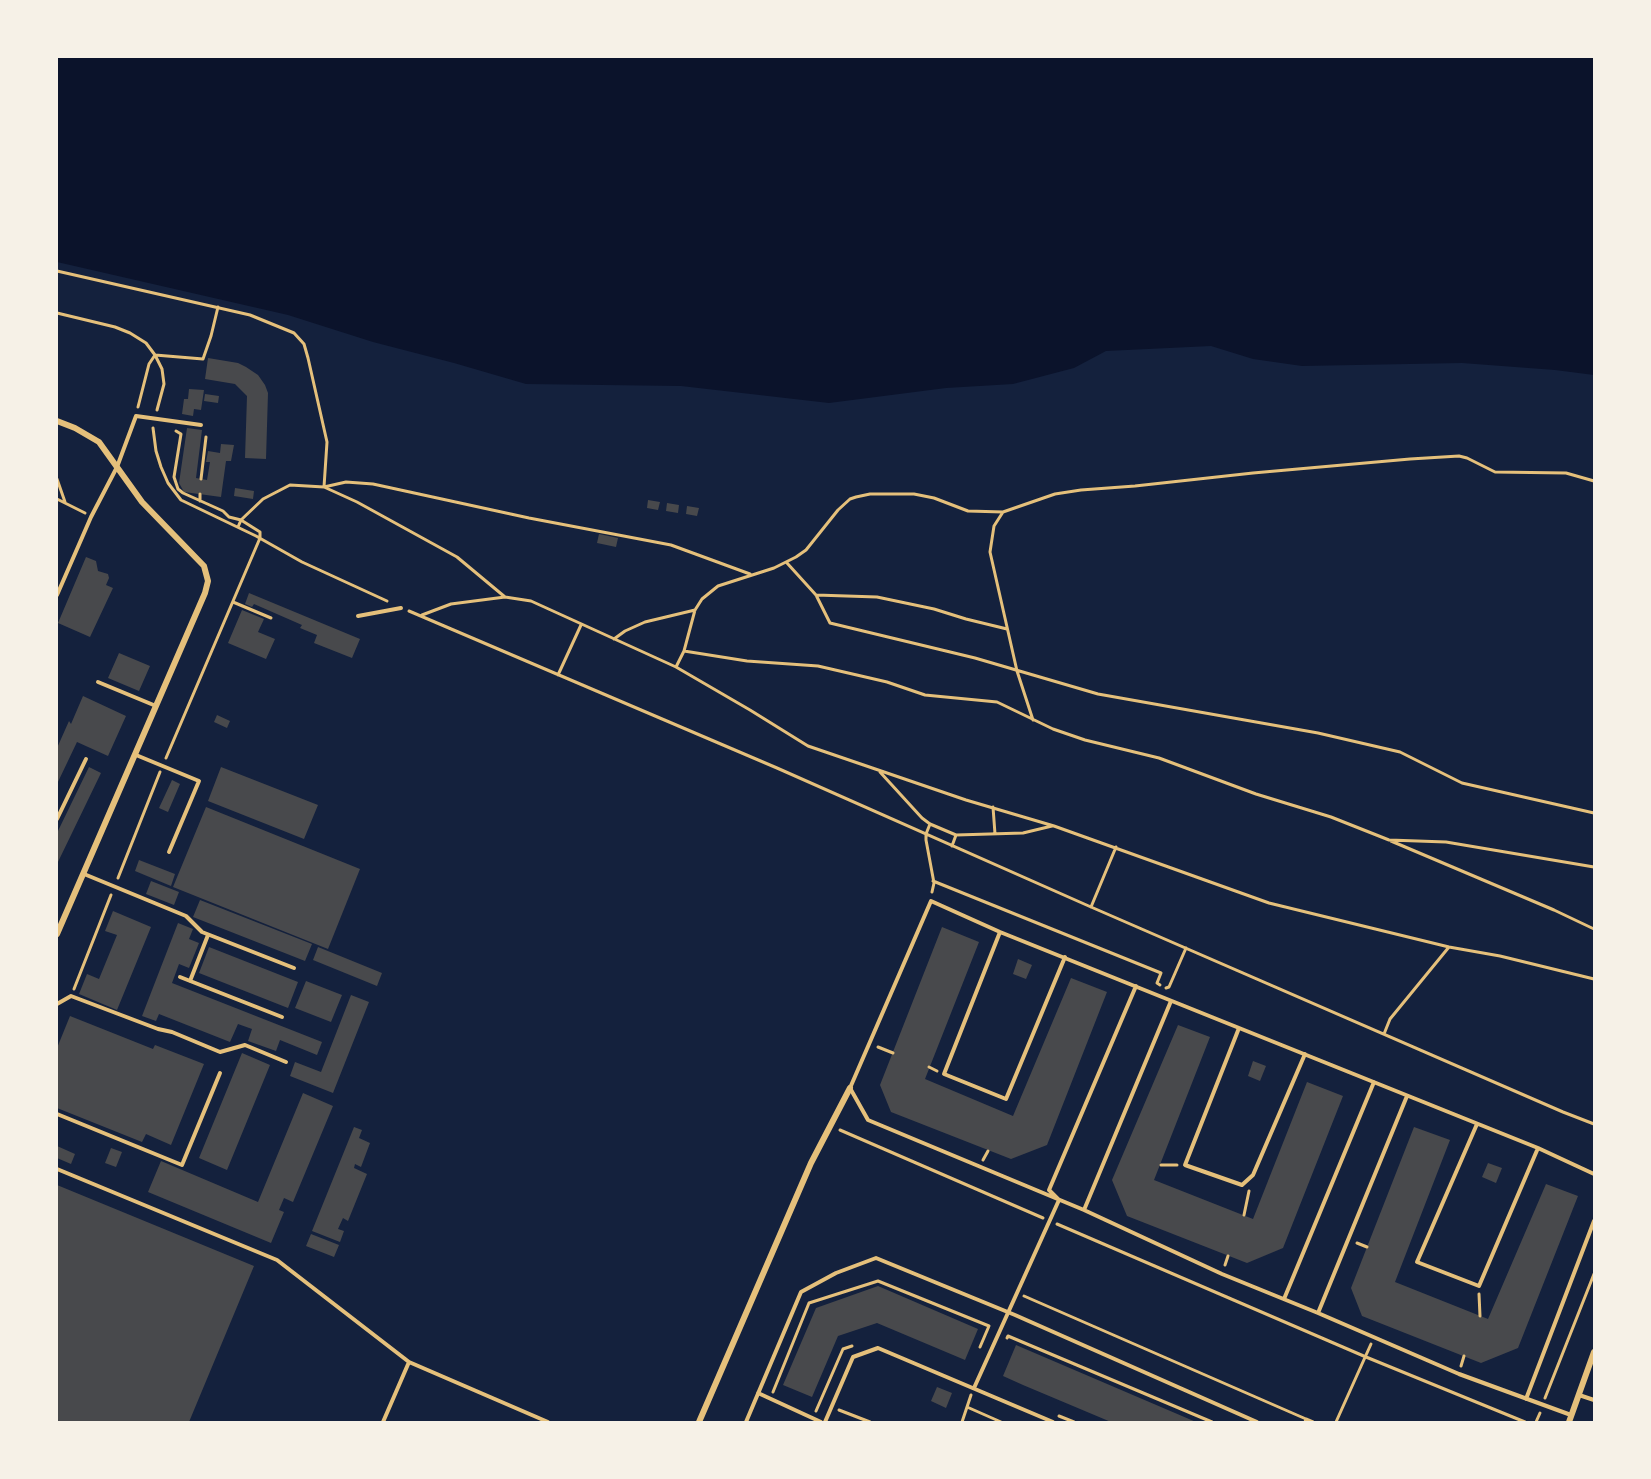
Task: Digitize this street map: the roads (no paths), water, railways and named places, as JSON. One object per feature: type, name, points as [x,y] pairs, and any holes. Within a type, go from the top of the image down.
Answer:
[{"type":"street","points":[[57,421],[99,442],[142,502],[204,566],[208,581],[157,707],[57,934]]},
{"type":"street","points":[[699,1422],[811,1163],[850,1088]]},
{"type":"street","points":[[1570,1419],[1594,1352]]},
{"type":"lane","points":[[57,595],[91,516],[117,467],[136,416],[201,425]]},
{"type":"lane","points":[[358,616],[401,608]]},
{"type":"lane","points":[[98,682],[157,707]]},
{"type":"lane","points":[[135,755],[198,781],[169,852]]},
{"type":"lane","points":[[57,819],[86,759]]},
{"type":"lane","points":[[84,874],[186,916],[208,935],[294,968]]},
{"type":"lane","points":[[1570,1419],[1543,1405],[1459,1374],[1222,1274],[1084,1210],[868,1120],[850,1088],[931,901],[1000,932],[1538,1148],[1594,1174]]},
{"type":"lane","points":[[1000,932],[944,1074],[1006,1099],[1065,957]]},
{"type":"lane","points":[[190,981],[208,935]]},
{"type":"lane","points":[[180,977],[282,1017]]},
{"type":"lane","points":[[1059,1200],[1049,1190],[1136,986]]},
{"type":"lane","points":[[57,1004],[71,996],[158,1029],[172,1032],[220,1052],[245,1045],[286,1062]]},
{"type":"lane","points":[[1084,1210],[1171,1000]]},
{"type":"lane","points":[[1239,1028],[1185,1165],[1242,1185],[1253,1175],[1305,1054]]},
{"type":"lane","points":[[57,1114],[182,1165],[220,1072]]},
{"type":"lane","points":[[1284,1299],[1374,1082]]},
{"type":"lane","points":[[1318,1313],[1407,1096]]},
{"type":"lane","points":[[1478,1124],[1417,1262],[1479,1286],[1538,1148]]},
{"type":"lane","points":[[57,1169],[277,1260],[409,1362],[548,1422]]},
{"type":"lane","points":[[974,1388],[1059,1200]]},
{"type":"lane","points":[[1526,1399],[1594,1221]]},
{"type":"lane","points":[[746,1422],[801,1292],[836,1273],[876,1258],[1257,1422]]},
{"type":"lane","points":[[758,1393],[823,1422],[832,1407],[853,1357],[878,1348],[1053,1422]]},
{"type":"lane","points":[[383,1422],[409,1362]]},
{"type":"lane","points":[[1579,1395],[1594,1400]]},
{"type":"water","points":[[57,57],[1594,57],[1594,375],[1462,363],[1302,366],[1253,359],[1211,346],[1106,351],[1074,368],[1013,384],[946,388],[829,403],[681,386],[526,384],[373,342],[288,315],[57,262]]}]
